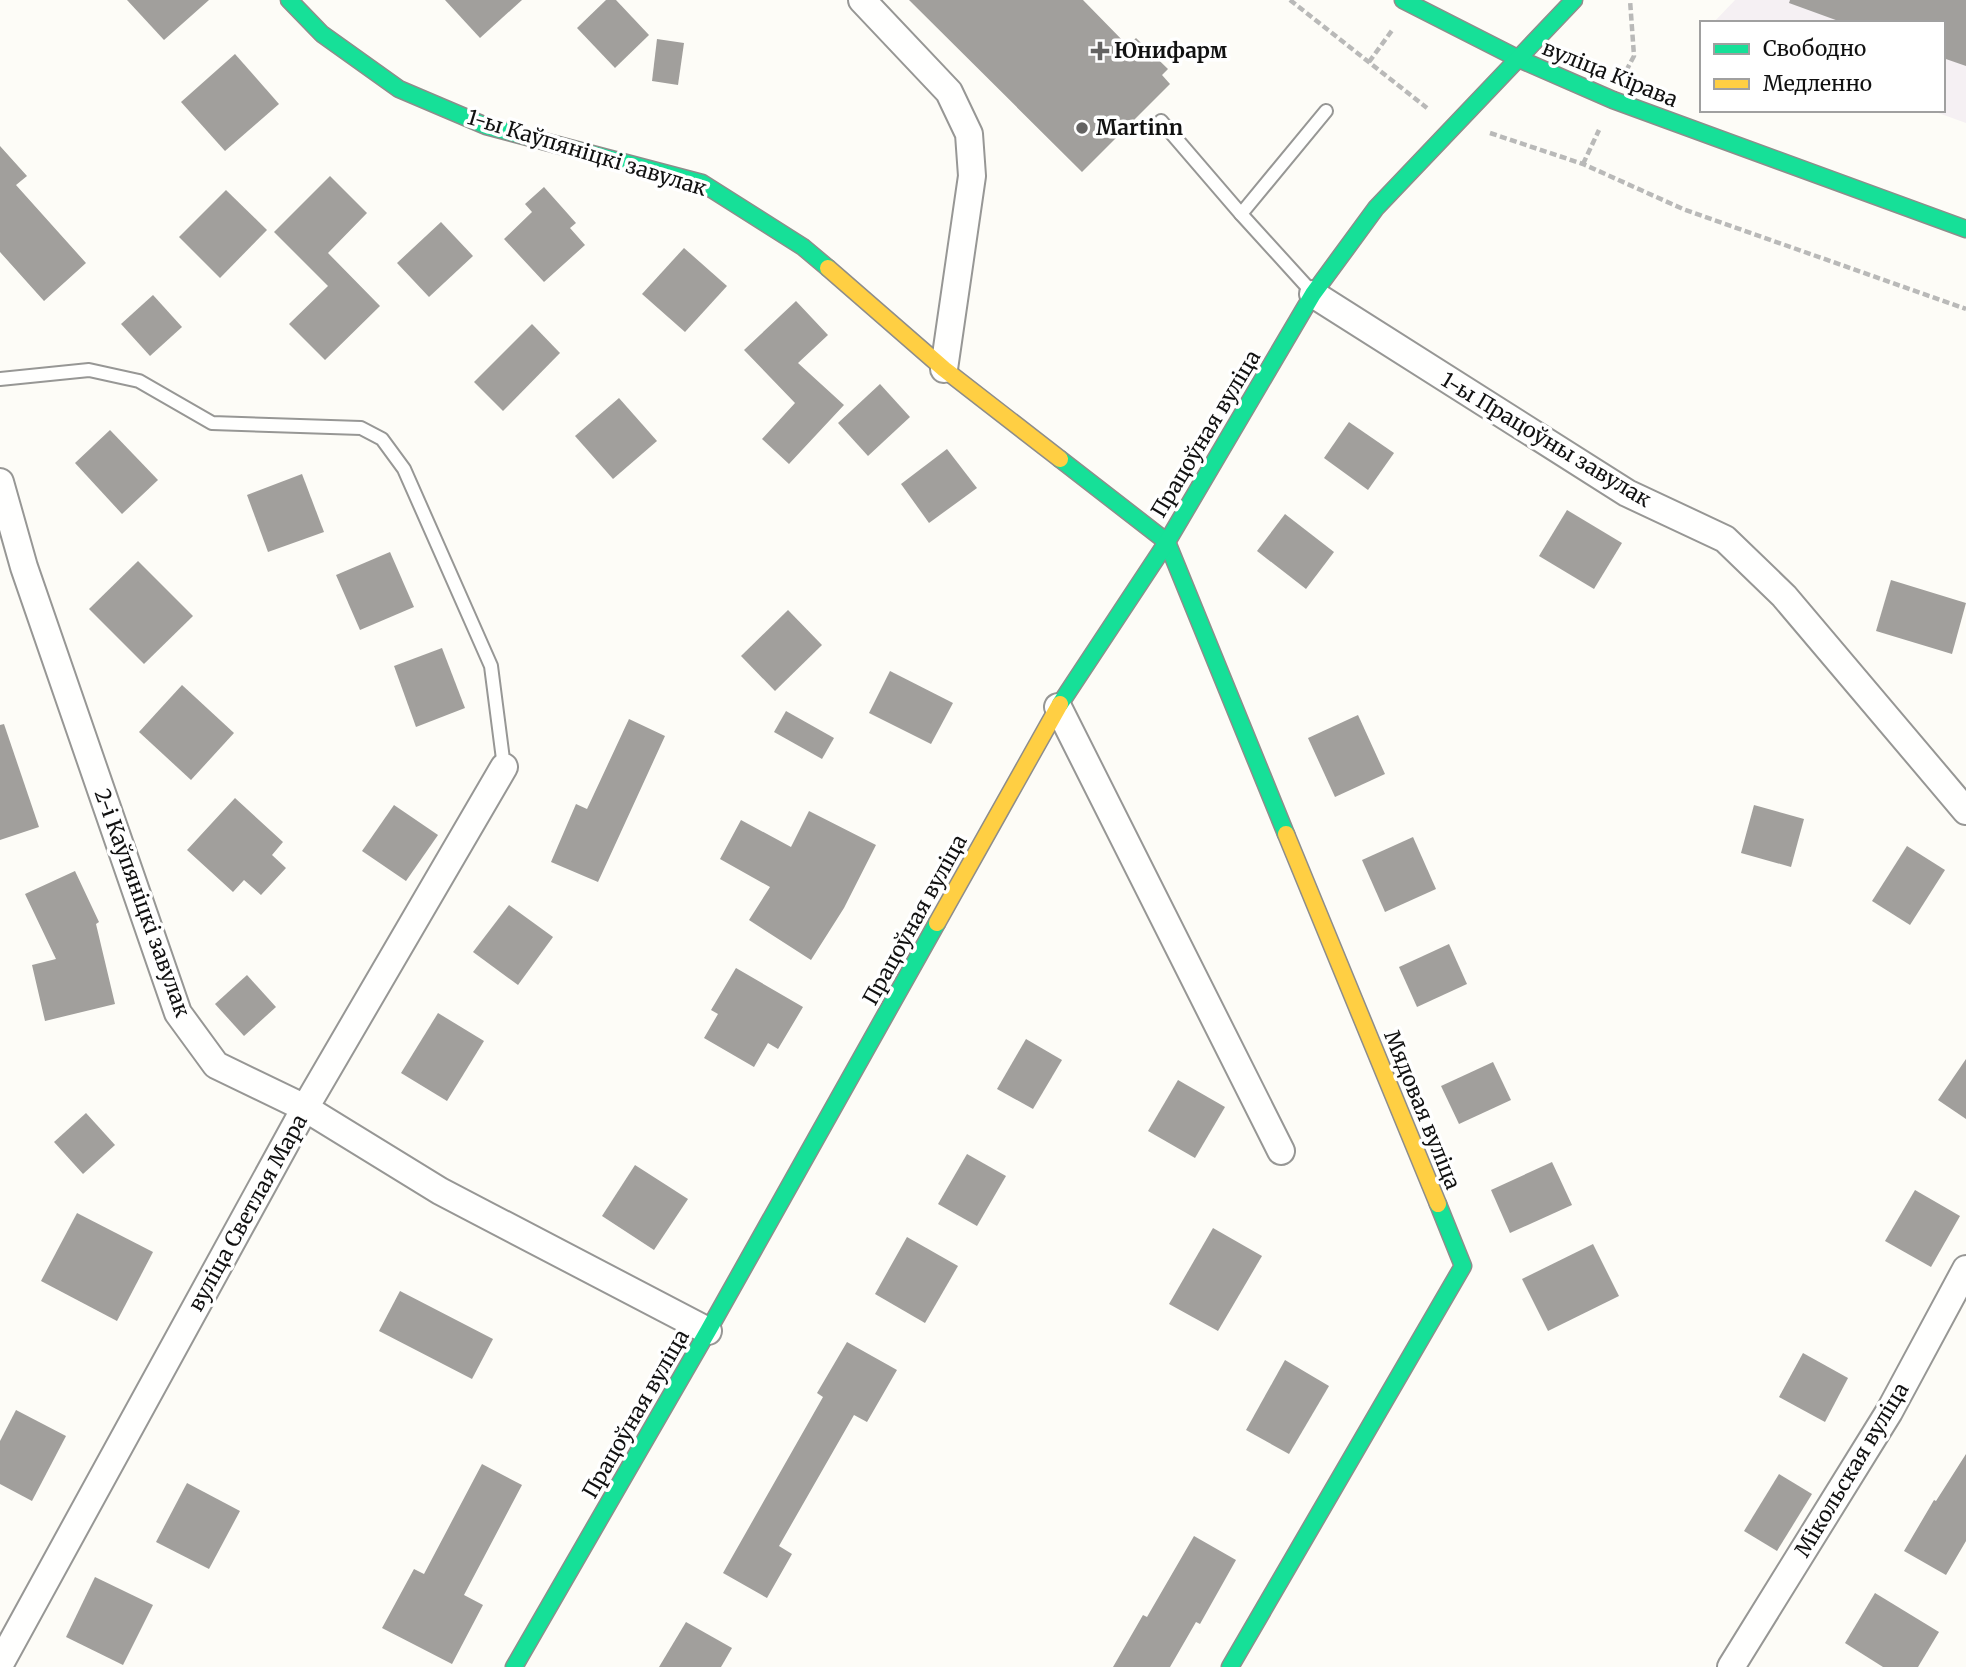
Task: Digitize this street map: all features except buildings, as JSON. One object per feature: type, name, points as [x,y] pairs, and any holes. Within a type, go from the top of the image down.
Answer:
[{"type":"street","name":"1-ы Каўпяніцкі завулак","points":[[289,0],[322,34],[399,89],[486,126],[702,183],[803,247],[944,369],[1167,542]]},
{"type":"street","points":[[862,0],[949,92],[969,134],[972,176],[944,369]]},
{"type":"street","name":"вуліца Кірава","points":[[1403,0],[1519,59],[1613,100],[1966,229]]},
{"type":"street","name":"Працоўная вуліца","points":[[514,1667],[708,1331],[1058,707],[1167,542],[1313,294],[1376,208],[1574,0]]},
{"type":"street","name":"1-ы Працоўны завулак","points":[[1313,294],[1627,493],[1725,540],[1784,596],[1966,811]]},
{"type":"street","name":"2-і Каўпяніцкі завулак","points":[[0,482],[24,567],[178,1013],[216,1065],[305,1108],[440,1191],[708,1331]]},
{"type":"street","name":"Мядовая вуліца","points":[[1167,542],[1463,1266],[1230,1667]]},
{"type":"street","points":[[1058,707],[1281,1152]]},
{"type":"street","name":"вуліца Светлая Мара","points":[[0,1664],[305,1108],[504,767]]},
{"type":"street","name":"Мікольская вуліца","points":[[1731,1667],[1889,1412],[1966,1269]]},
{"type":"lane","points":[[1241,214],[1326,111]]},
{"type":"lane","points":[[1161,121],[1313,294]]},
{"type":"lane","points":[[0,379],[89,370],[139,381],[212,423],[361,428],[382,439],[404,469],[491,666],[504,767]]},
{"type":"path","points":[[1290,0],[1422,105],[1457,122],[1583,164],[1683,209],[1966,309]]},
{"type":"path","points":[[1630,0],[1634,56]]},
{"type":"path","points":[[1369,62],[1387,37]]},
{"type":"shaded area","points":[[1735,0],[1966,0],[1966,123],[1936,112],[1945,112],[1945,21],[1715,21]]},
{"type":"traffic: fast","points":[[289,0],[322,34],[399,89],[486,126],[702,183],[803,247],[828,268]]},
{"type":"traffic: fast","points":[[1403,0],[1519,59],[1613,100],[1966,229]]},
{"type":"traffic: fast","points":[[1060,704],[1167,542],[1313,294],[1376,208],[1574,0]]},
{"type":"traffic: fast","points":[[1060,459],[1167,542],[1286,834]]},
{"type":"traffic: fast","points":[[514,1667],[708,1331],[937,923]]},
{"type":"traffic: fast","points":[[1230,1667],[1463,1266],[1438,1204]]},
{"type":"traffic: slow","points":[[828,268],[944,369],[1060,459]]},
{"type":"traffic: slow","points":[[937,923],[1060,704]]},
{"type":"traffic: slow","points":[[1286,834],[1438,1204]]},
{"type":"place","name":"Юнифарм","points":[[1100,51]]},
{"type":"place","name":"Martinn","points":[[1082,128]]}]
